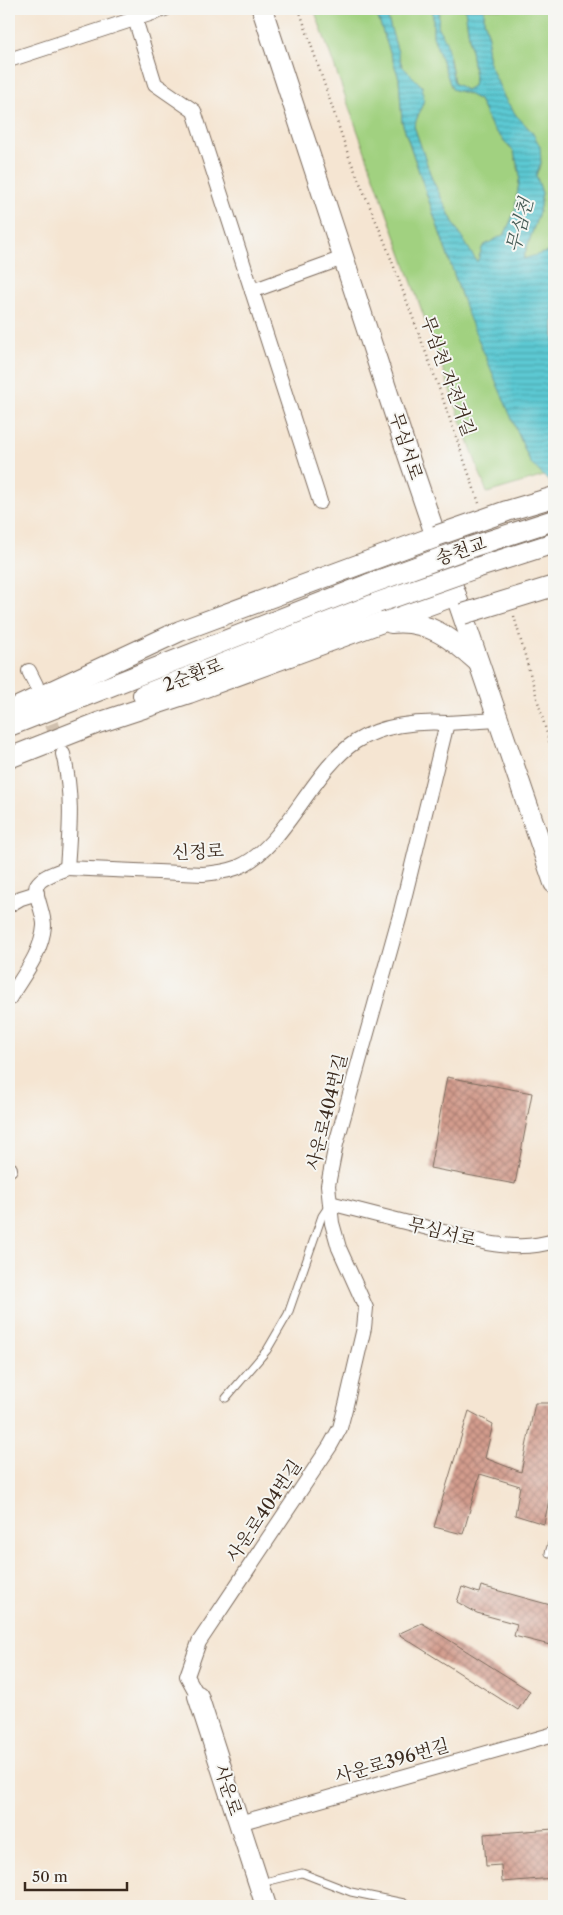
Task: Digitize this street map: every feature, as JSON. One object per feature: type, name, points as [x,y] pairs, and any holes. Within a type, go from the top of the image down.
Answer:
[{"type":"street","points":[[9,60],[134,14],[164,9]]},
{"type":"street","name":"무심서로","points":[[262,9],[343,258],[554,883]]},
{"type":"street","points":[[134,14],[154,84],[194,111],[320,502]]},
{"type":"street","points":[[252,291],[343,258]]},
{"type":"street","points":[[9,711],[180,631],[436,536],[554,496]]},
{"type":"street","name":"송천교","points":[[369,584],[471,547],[554,520]]},
{"type":"street","name":"송천교","points":[[377,603],[554,543]]},
{"type":"street","points":[[370,562],[394,567],[405,577],[410,596],[402,615]]},
{"type":"street","name":"2순환로","points":[[9,726],[369,584]]},
{"type":"street","points":[[9,758],[98,723],[189,693],[402,615],[554,586]]},
{"type":"street","name":"2순환로","points":[[9,748],[377,603]]},
{"type":"street","points":[[374,624],[401,622],[420,624],[435,629],[451,639],[479,664]]},
{"type":"street","points":[[29,671],[36,685]]},
{"type":"street","points":[[447,723],[498,720]]},
{"type":"street","name":"신정로","points":[[66,868],[203,874],[237,868],[253,859],[270,844],[334,760],[355,742],[374,732],[398,726],[431,722],[447,723]]},
{"type":"street","name":"사운로404번길","points":[[198,1696],[188,1676],[199,1642],[330,1446],[340,1428],[346,1405],[364,1328],[366,1308],[340,1248],[332,1223],[328,1185],[336,1144],[400,916],[447,723]]},
{"type":"street","points":[[9,999],[40,945],[44,926],[36,892],[37,884],[66,868],[71,825],[71,794],[63,754]]},
{"type":"street","points":[[9,905],[36,892]]},
{"type":"street","name":"무심서로","points":[[330,1202],[488,1243],[513,1247],[533,1247],[554,1242]]},
{"type":"street","name":"사운로","points":[[198,1696],[266,1906]]},
{"type":"street","name":"사운로396번길","points":[[239,1823],[554,1734]]},
{"type":"lane","points":[[226,1398],[267,1350],[288,1314],[322,1216],[330,1202]]},
{"type":"lane","points":[[549,1553],[554,1537]]},
{"type":"lane","points":[[259,1884],[302,1873],[352,1892],[404,1903]]},
{"type":"path","name":"무심천 자전거길","points":[[299,9],[350,157],[384,240],[440,388],[480,506]]},
{"type":"path","points":[[512,610],[554,759]]},
{"type":"green space","points":[[314,9],[375,9],[399,78],[402,122],[461,295],[530,462],[544,476],[487,493]]},
{"type":"green space","points":[[385,9],[433,9],[433,36],[452,89],[479,100],[492,127],[514,152],[520,175],[515,211],[505,234],[483,246],[477,263],[455,226],[432,179],[414,126],[424,100],[422,86],[402,66]]},
{"type":"green space","points":[[439,9],[465,9],[475,77],[473,86],[466,90],[454,83],[450,58],[438,28]]},
{"type":"green space","points":[[484,9],[548,9],[554,18],[554,250],[523,260],[539,212],[542,193],[536,175],[541,163],[532,132],[516,115],[505,99],[489,63],[487,48],[489,37],[484,20]]},
{"type":"water","name":"무심천","points":[[375,9],[385,9],[402,66],[422,86],[424,100],[414,126],[432,179],[455,226],[477,262],[483,246],[505,234],[515,211],[520,175],[514,152],[492,127],[479,100],[452,89],[433,36],[433,9],[439,9],[438,28],[446,41],[454,83],[466,90],[473,86],[475,77],[465,9],[484,9],[484,20],[489,37],[487,49],[489,63],[505,99],[516,115],[532,132],[540,146],[541,163],[536,175],[542,193],[539,212],[523,259],[554,250],[554,487],[530,462],[468,315],[402,122],[399,78]]},
{"type":"building","points":[[447,1077],[532,1093],[515,1184],[430,1168]]},
{"type":"building","points":[[535,1403],[554,1403],[554,1476],[544,1524],[515,1515],[520,1486],[480,1474],[463,1534],[434,1527],[469,1411],[493,1424],[485,1458],[521,1472]]},
{"type":"building","points":[[481,1586],[554,1606],[554,1646],[514,1636],[517,1624],[477,1613],[457,1602],[462,1587],[479,1593]]},
{"type":"building","points":[[422,1623],[530,1691],[518,1710],[398,1634]]},
{"type":"building","points":[[554,1829],[554,1878],[502,1882],[501,1865],[486,1866],[484,1834]]},
{"type":"tunnel","points":[[44,704],[61,747]]}]
